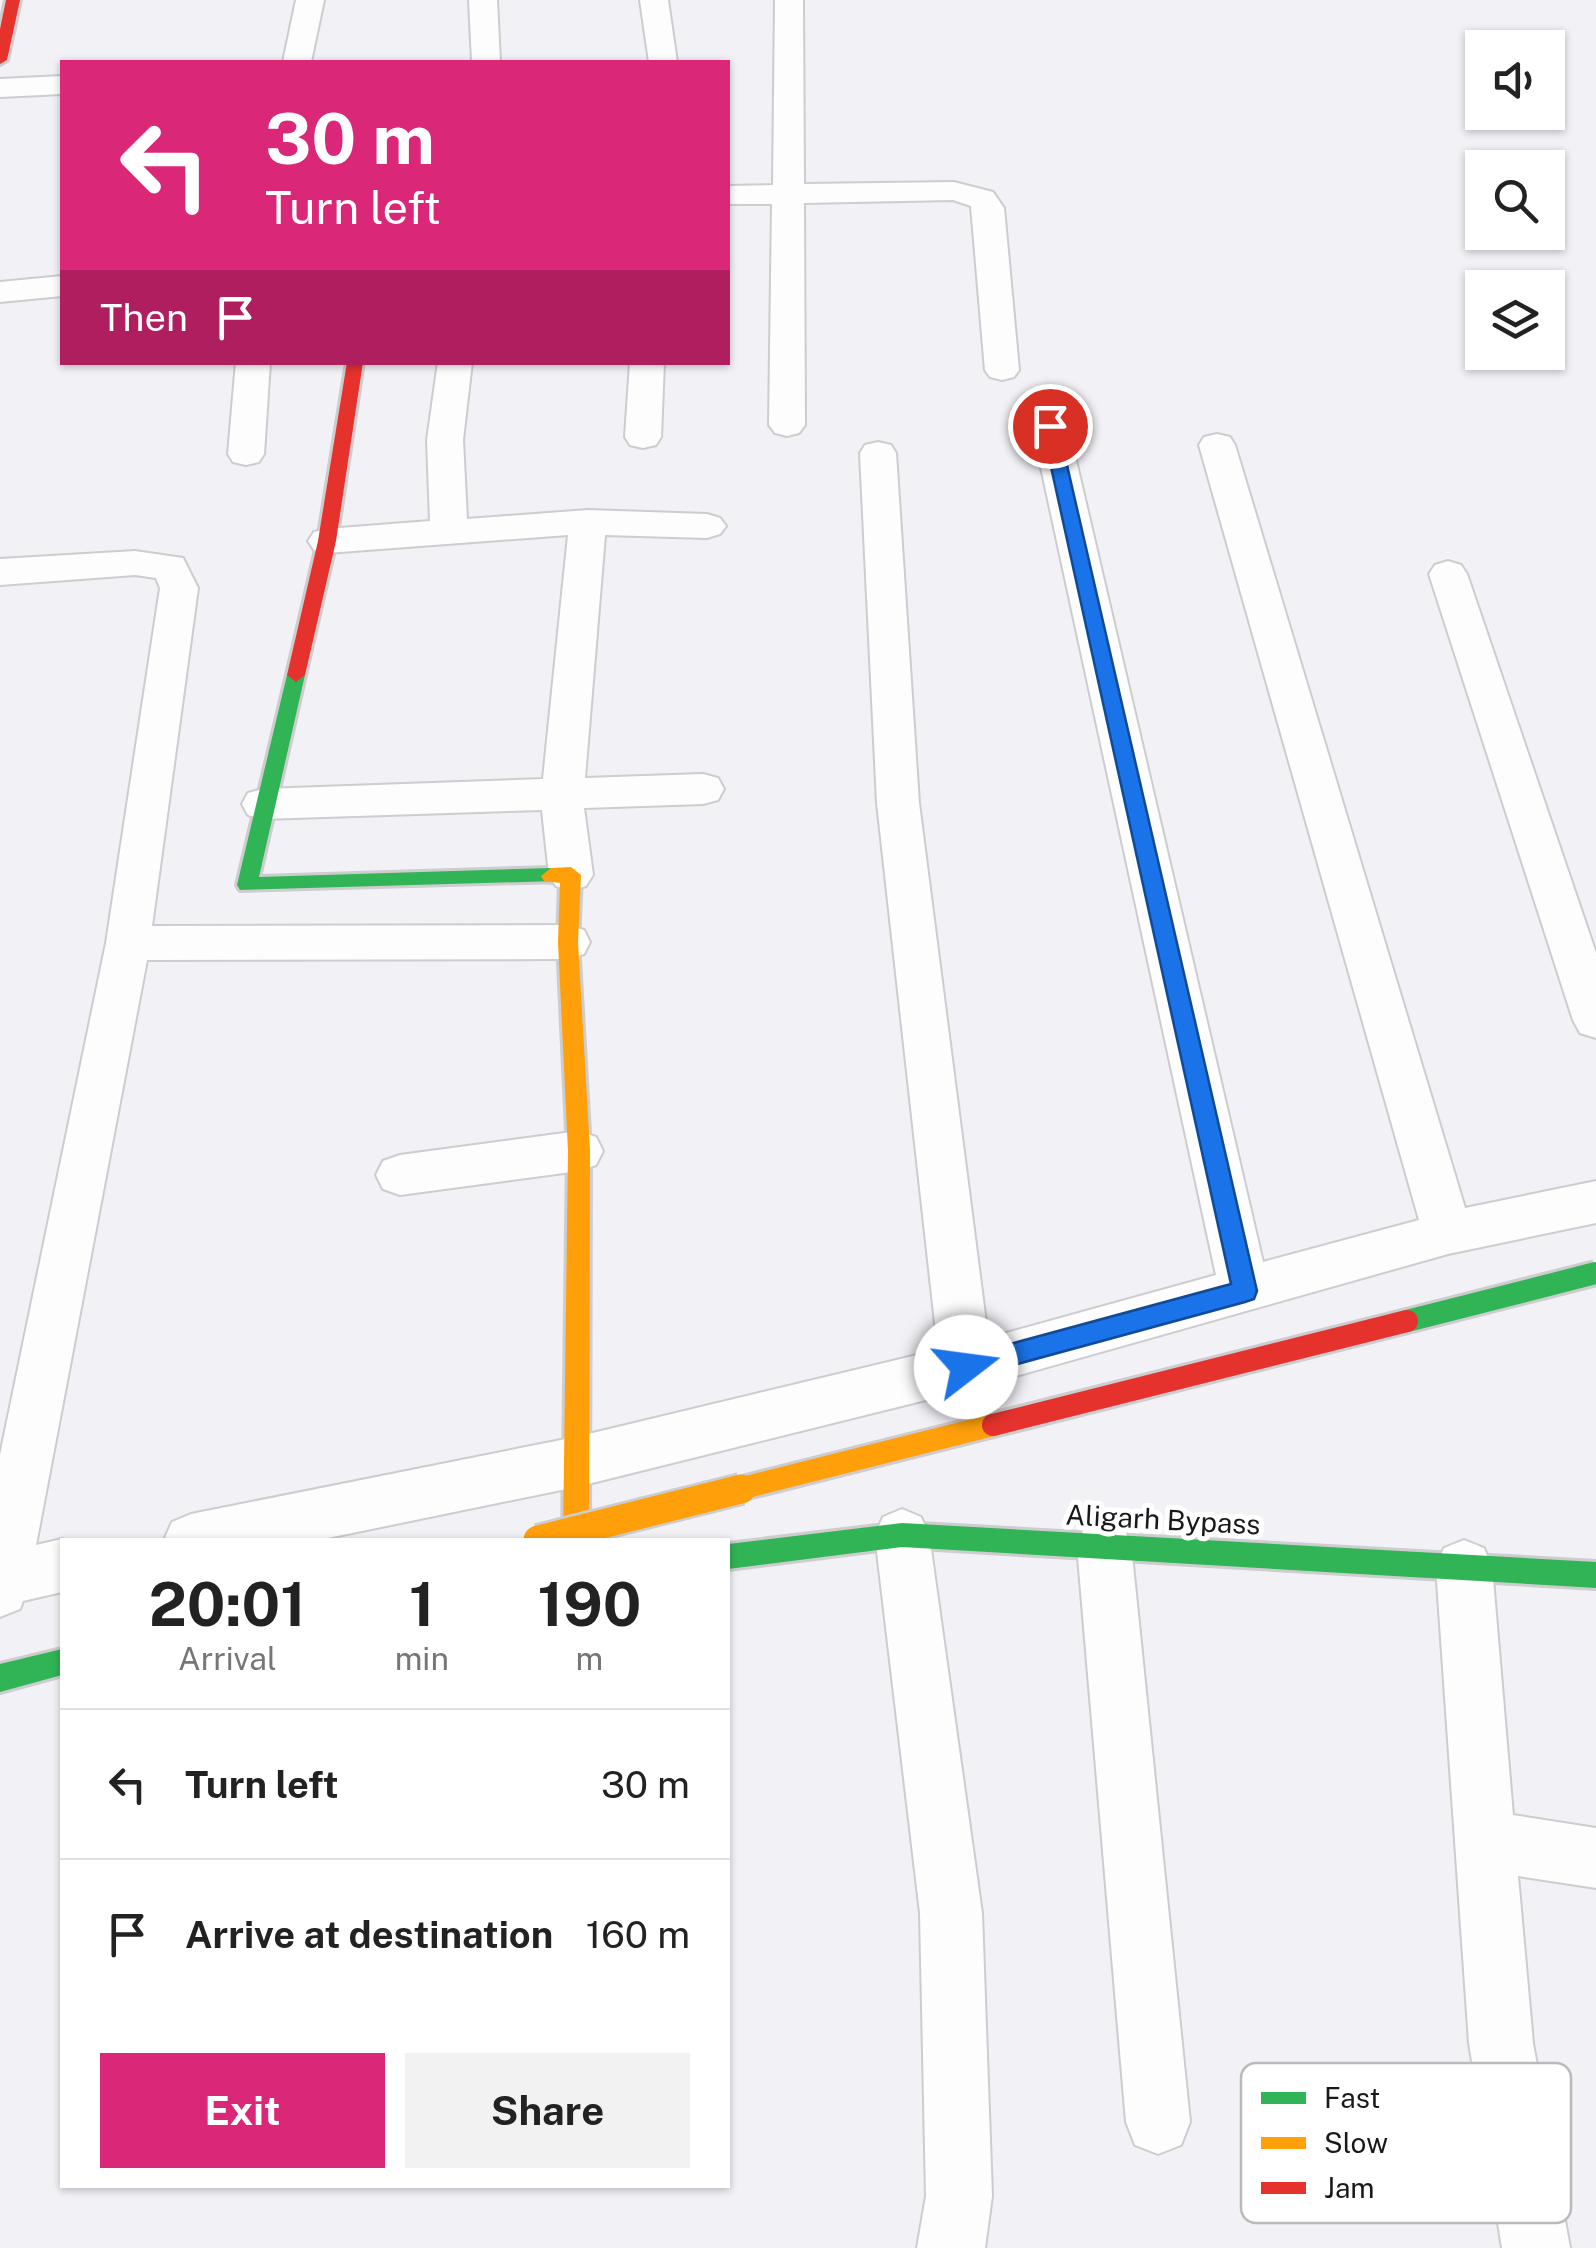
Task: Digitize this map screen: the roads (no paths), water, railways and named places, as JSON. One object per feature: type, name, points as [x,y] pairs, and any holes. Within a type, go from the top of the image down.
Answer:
[{"type":"street","points":[[0,60],[13,0]]},
{"type":"street","points":[[297,60],[310,0]]},
{"type":"street","points":[[483,0],[486,60]]},
{"type":"street","points":[[654,0],[663,60]]},
{"type":"street","points":[[788,425],[790,0]]},
{"type":"street","points":[[0,88],[60,85]]},
{"type":"street","points":[[730,195],[954,191],[982,200],[988,208],[1002,370]]},
{"type":"street","points":[[0,292],[60,286]]},
{"type":"street","points":[[246,454],[253,365]]},
{"type":"street","points":[[355,365],[343,420],[326,540],[247,885],[571,875]]},
{"type":"street","points":[[449,530],[445,440],[455,365]]},
{"type":"street","points":[[643,437],[647,365]]},
{"type":"street","points":[[1050,426],[1245,1291]]},
{"type":"street","points":[[1216,444],[1448,1234]]},
{"type":"street","points":[[878,453],[898,803],[966,1367]]},
{"type":"street","points":[[326,540],[588,522],[707,526]]},
{"type":"street","points":[[576,1538],[579,1152],[568,942],[571,875],[562,797],[588,522]]},
{"type":"street","points":[[0,572],[135,563],[170,567],[179,588],[128,944],[0,1590]]},
{"type":"street","points":[[1448,574],[1596,1020]]},
{"type":"street","points":[[263,804],[704,790]]},
{"type":"street","points":[[128,944],[568,942]]},
{"type":"street","points":[[400,1175],[579,1152]]},
{"type":"street","points":[[201,1538],[576,1462],[966,1367],[1448,1234],[1596,1202]]},
{"type":"street","points":[[546,1538],[1596,1273]]},
{"type":"street","points":[[902,1535],[951,1912],[959,2196],[951,2248]]},
{"type":"street","name":"Aligarh Bypass","points":[[730,1557],[902,1535],[1596,1575]]},
{"type":"street","points":[[1104,1545],[1158,2122]]},
{"type":"street","points":[[0,1578],[60,1566]]},
{"type":"street","points":[[1464,1566],[1504,2063]]},
{"type":"street","points":[[0,1664],[60,1654]]},
{"type":"street","points":[[0,1678],[60,1663]]},
{"type":"street","points":[[1485,1841],[1596,1858]]},
{"type":"street","points":[[1532,2223],[1536,2248]]}]
